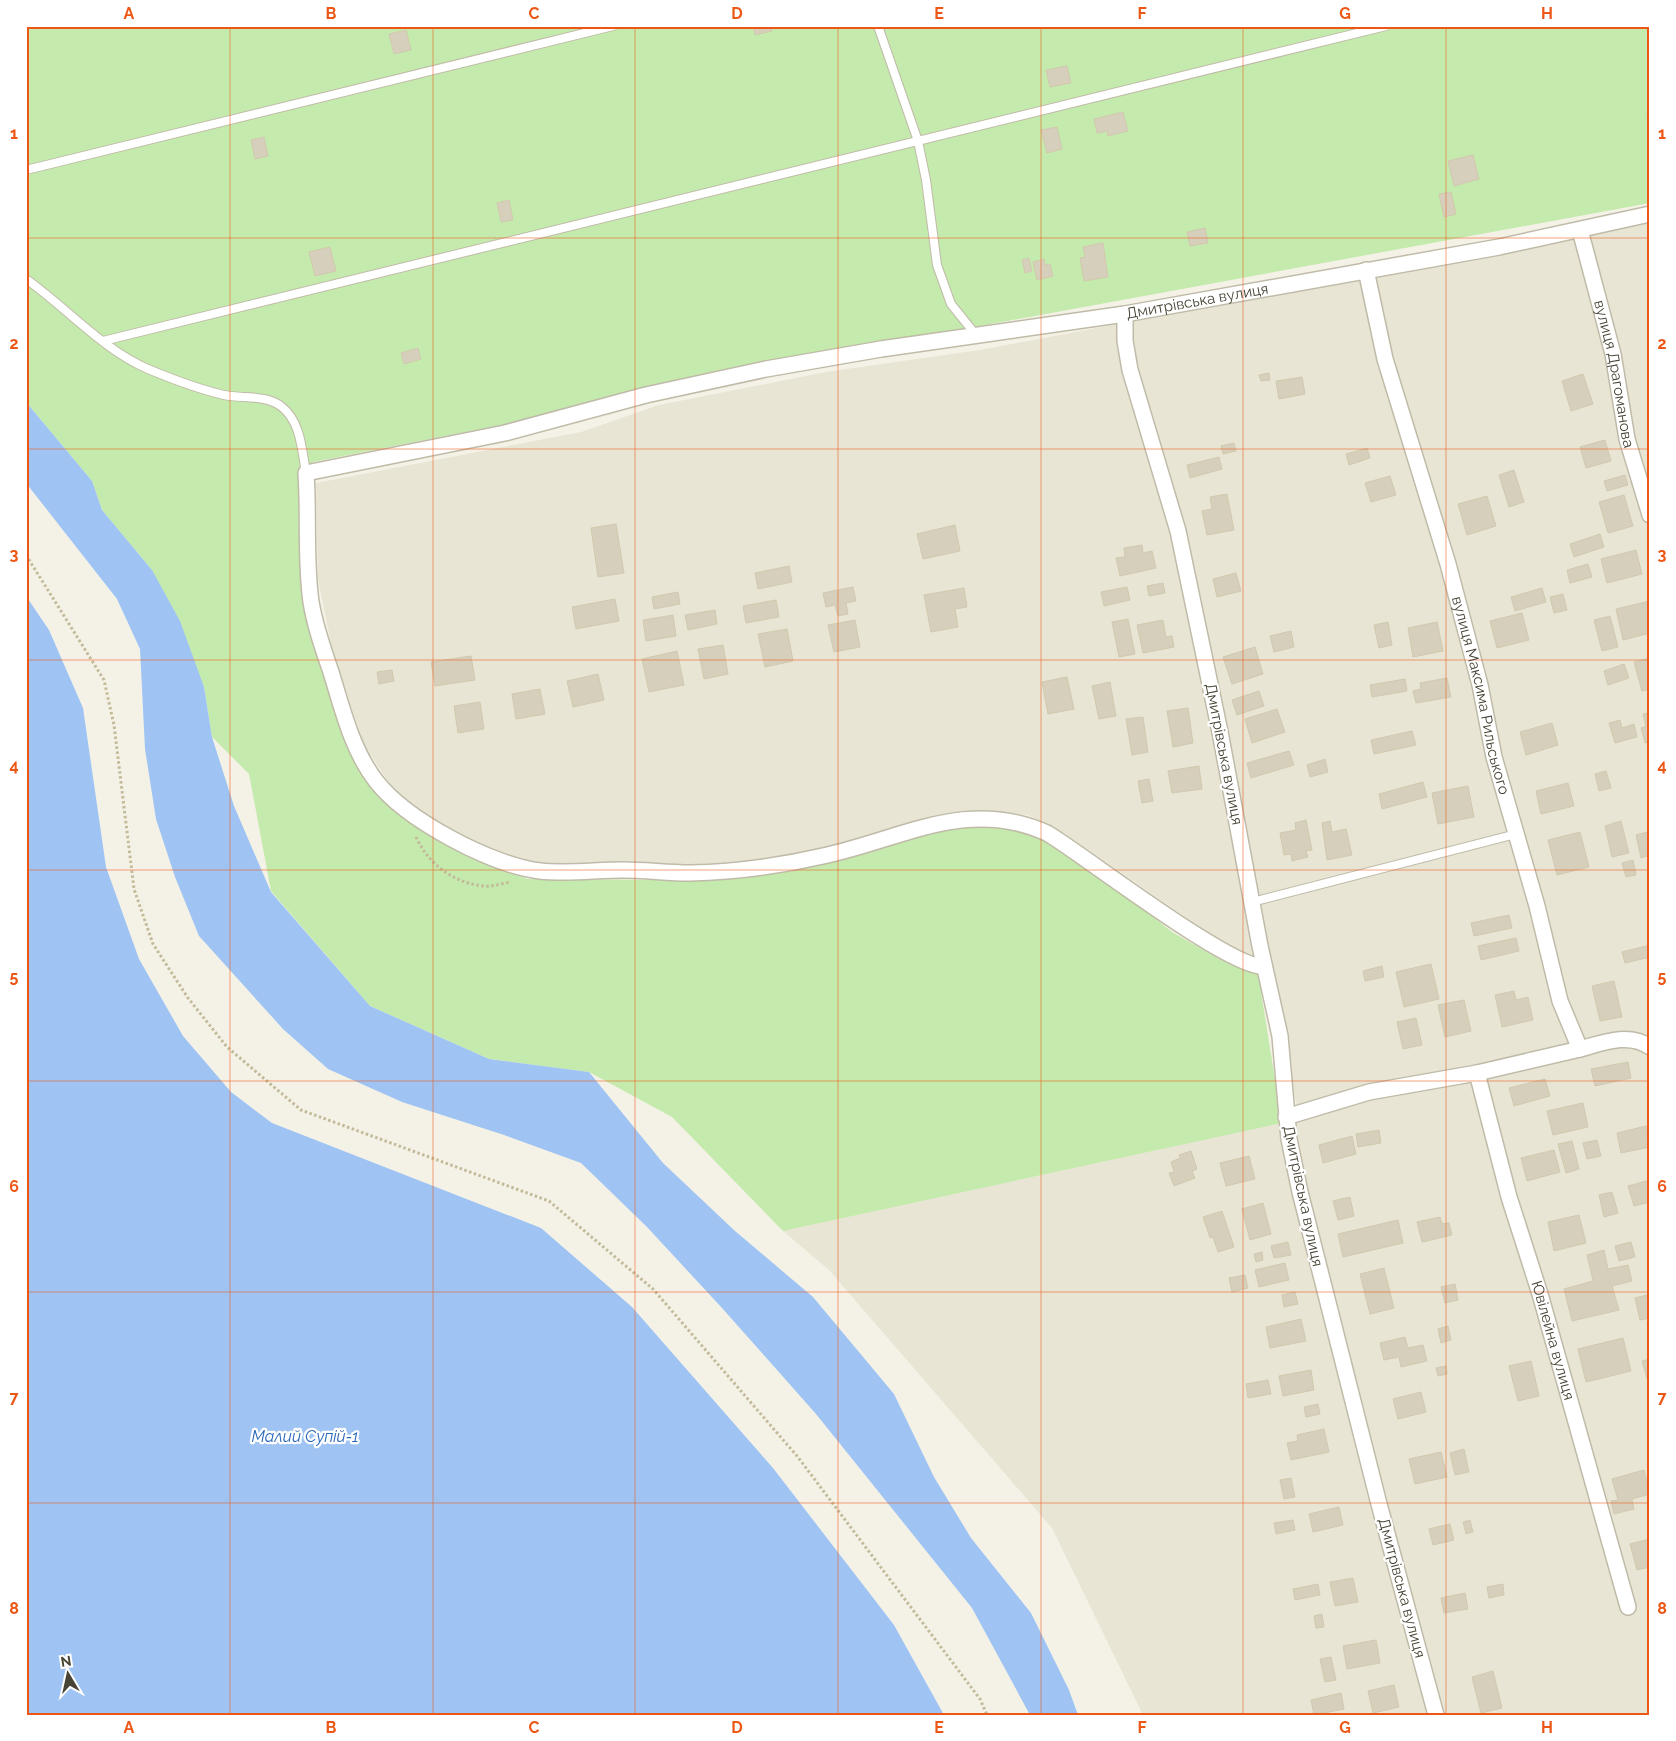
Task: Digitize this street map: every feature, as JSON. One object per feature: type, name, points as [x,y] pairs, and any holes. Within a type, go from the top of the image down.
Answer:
[{"type":"street","name":"Дмитрівська вулиця","points":[[1436,1715],[1300,1192],[1286,1117],[1282,1052],[1182,548],[1129,364],[1125,340],[1125,314],[1580,230],[1650,214]]},
{"type":"street","name":"вулиця Драгоманова","points":[[1580,230],[1613,354],[1628,438],[1650,515]]},
{"type":"street","name":"вулиця Максима Рильського","points":[[1366,270],[1385,359],[1448,564],[1477,675],[1494,757],[1537,906],[1560,1001],[1580,1049]]},
{"type":"street","points":[[1125,314],[766,369],[646,395],[505,433],[306,473],[309,578],[314,616],[342,706],[363,759],[374,778],[398,803],[472,850],[527,868],[557,872],[624,870],[688,873],[754,868],[805,860],[852,850],[943,822],[973,817],[994,818],[1024,824],[1048,833],[1190,930],[1251,965],[1264,966]]},
{"type":"street","points":[[1286,1117],[1369,1092],[1477,1073],[1626,1039],[1639,1041],[1650,1047]]},
{"type":"street","name":"Ювілейна вулиця","points":[[1477,1073],[1509,1197],[1540,1294],[1628,1608]]},
{"type":"lane","points":[[26,170],[613,26]]},
{"type":"lane","points":[[878,26],[918,141],[926,180],[937,265],[951,304],[977,336]]},
{"type":"lane","points":[[103,341],[1386,26]]},
{"type":"lane","points":[[26,278],[103,341],[134,362],[185,383],[226,395],[267,399],[278,404],[290,414],[296,427],[306,473]]},
{"type":"lane","points":[[1252,902],[1516,834]]},
{"type":"path","points":[[26,555],[104,680],[114,725],[134,889],[153,944],[188,998],[227,1047],[301,1110],[549,1201],[652,1289],[797,1456],[980,1699],[987,1715]]},
{"type":"path","points":[[415,835],[430,860],[450,876],[469,884],[486,887],[514,881],[527,868]]},
{"type":"shaded area","points":[[1650,223],[1650,1715],[1143,1715],[1052,1528],[829,1270],[783,1231],[1299,1119],[1270,965],[1226,945],[1064,833],[1028,815],[982,810],[788,856],[678,870],[530,869],[458,840],[407,805],[385,777],[363,743],[336,668],[318,579],[316,483],[581,432],[659,405],[826,372],[980,350]]},
{"type":"green space","points":[[26,26],[1650,26],[1650,203],[670,383],[568,412],[313,462],[306,469],[301,553],[351,747],[442,841],[488,865],[528,879],[675,880],[793,868],[977,823],[1036,834],[1128,897],[1172,932],[1221,960],[1258,973],[1282,1123],[783,1231],[672,1117],[589,1072],[489,1059],[370,1006],[271,891],[249,774],[212,737],[204,687],[152,570],[102,510],[92,481],[26,402]]},
{"type":"water","points":[[26,402],[92,481],[102,510],[152,570],[180,621],[204,687],[212,737],[234,806],[271,892],[370,1006],[489,1059],[589,1072],[663,1163],[735,1231],[813,1297],[894,1394],[934,1477],[971,1538],[1031,1613],[1069,1690],[1078,1715],[1030,1715],[972,1608],[816,1414],[647,1227],[581,1163],[504,1135],[402,1102],[328,1069],[283,1029],[199,936],[175,877],[156,819],[145,749],[140,649],[117,599],[26,483]]},
{"type":"water","name":"Малий Супій-1","points":[[26,596],[49,630],[83,708],[106,867],[139,959],[183,1036],[231,1092],[272,1123],[541,1228],[632,1307],[773,1468],[894,1625],[944,1715],[26,1715]]},
{"type":"building","points":[[753,26],[771,26],[772,31],[755,35]]},
{"type":"building","points":[[406,30],[411,50],[394,54],[389,34]]},
{"type":"building","points":[[1067,66],[1071,83],[1050,87],[1046,70]]},
{"type":"building","points":[[1123,112],[1128,131],[1108,136],[1107,131],[1097,133],[1094,119]]},
{"type":"building","points":[[1650,115],[1650,132],[1647,116]]},
{"type":"building","points":[[1057,127],[1062,149],[1047,153],[1041,130]]},
{"type":"building","points":[[264,137],[268,156],[255,159],[251,140]]},
{"type":"building","points":[[1473,155],[1479,179],[1454,186],[1448,161]]},
{"type":"building","points":[[1451,192],[1456,214],[1444,217],[1439,194]]},
{"type":"building","points":[[509,200],[513,220],[501,222],[497,203]]},
{"type":"building","points":[[1205,228],[1208,243],[1190,246],[1187,232]]},
{"type":"building","points":[[1103,243],[1108,277],[1084,281],[1080,258],[1085,257],[1083,247]]},
{"type":"building","points":[[330,247],[336,271],[315,276],[309,252]]},
{"type":"building","points":[[1029,258],[1032,271],[1025,273],[1022,260]]},
{"type":"building","points":[[1044,259],[1045,265],[1050,264],[1053,276],[1037,280],[1033,262]]},
{"type":"building","points":[[418,348],[421,359],[404,364],[401,353]]},
{"type":"building","points":[[1269,373],[1270,380],[1261,381],[1259,375]]},
{"type":"building","points":[[1583,374],[1593,404],[1571,411],[1562,381]]},
{"type":"building","points":[[1302,377],[1305,394],[1279,399],[1276,381]]},
{"type":"building","points":[[1605,440],[1611,461],[1586,468],[1580,447]]},
{"type":"building","points":[[1234,443],[1236,451],[1223,454],[1221,446]]},
{"type":"building","points":[[1367,448],[1370,458],[1349,465],[1346,454]]},
{"type":"building","points":[[1219,457],[1222,469],[1190,478],[1187,465]]},
{"type":"building","points":[[1514,470],[1524,502],[1509,507],[1499,475]]},
{"type":"building","points":[[1625,475],[1628,485],[1607,491],[1604,481]]},
{"type":"building","points":[[1390,476],[1396,495],[1371,502],[1365,483]]},
{"type":"building","points":[[1227,494],[1234,530],[1207,535],[1202,511],[1212,509],[1210,497]]},
{"type":"building","points":[[1624,495],[1633,526],[1608,533],[1599,502]]},
{"type":"building","points":[[1487,496],[1496,526],[1467,535],[1458,504]]},
{"type":"building","points":[[616,524],[624,573],[598,577],[591,528]]},
{"type":"building","points":[[955,525],[960,551],[923,559],[917,534]]},
{"type":"building","points":[[1600,534],[1604,547],[1574,557],[1570,544]]},
{"type":"building","points":[[1142,545],[1143,553],[1152,551],[1156,568],[1120,576],[1116,558],[1125,557],[1124,548]]},
{"type":"building","points":[[1636,550],[1642,574],[1607,583],[1601,559]]},
{"type":"building","points":[[1588,564],[1592,577],[1570,583],[1567,570]]},
{"type":"building","points":[[789,566],[792,582],[758,589],[755,573]]},
{"type":"building","points":[[1236,573],[1241,591],[1217,597],[1213,579]]},
{"type":"building","points":[[1163,583],[1165,593],[1149,596],[1147,586]]},
{"type":"building","points":[[853,587],[856,601],[846,603],[848,614],[838,616],[835,605],[826,607],[823,593]]},
{"type":"building","points":[[1127,587],[1130,600],[1104,606],[1101,592]]},
{"type":"building","points":[[964,588],[967,607],[955,609],[958,627],[931,632],[924,595]]},
{"type":"building","points":[[1542,588],[1546,602],[1515,611],[1511,597]]},
{"type":"building","points":[[678,592],[680,604],[654,609],[652,597]]},
{"type":"building","points":[[1563,594],[1567,610],[1554,613],[1550,597]]},
{"type":"building","points":[[615,599],[619,621],[576,629],[572,607]]},
{"type":"building","points":[[776,600],[779,617],[746,623],[743,606]]},
{"type":"building","points":[[1650,601],[1650,633],[1623,640],[1616,609]]},
{"type":"building","points":[[715,610],[717,624],[688,630],[685,615]]},
{"type":"building","points":[[1522,613],[1529,640],[1497,648],[1490,621]]},
{"type":"building","points":[[673,615],[676,636],[646,641],[643,620]]},
{"type":"building","points":[[1610,616],[1618,647],[1602,651],[1594,620]]},
{"type":"building","points":[[1128,619],[1135,654],[1119,657],[1112,622]]},
{"type":"building","points":[[855,620],[860,647],[834,652],[828,625]]},
{"type":"building","points":[[1163,620],[1166,637],[1172,636],[1174,647],[1143,653],[1137,625]]},
{"type":"building","points":[[1388,622],[1392,645],[1379,648],[1374,625]]},
{"type":"building","points":[[1437,622],[1443,651],[1413,657],[1408,628]]},
{"type":"building","points":[[787,629],[793,661],[765,667],[758,634]]},
{"type":"building","points":[[1291,631],[1294,647],[1274,652],[1270,636]]},
{"type":"building","points":[[723,645],[728,674],[704,679],[698,649]]},
{"type":"building","points":[[1255,647],[1263,674],[1232,684],[1223,657]]},
{"type":"building","points":[[677,651],[684,685],[649,692],[642,659]]},
{"type":"building","points":[[471,656],[475,680],[435,686],[431,662]]},
{"type":"building","points":[[1650,658],[1650,689],[1642,691],[1634,662]]},
{"type":"building","points":[[1624,664],[1629,678],[1608,685],[1604,671]]},
{"type":"building","points":[[392,670],[394,681],[379,684],[377,672]]},
{"type":"building","points":[[598,674],[604,700],[573,707],[567,681]]},
{"type":"building","points":[[1067,677],[1074,709],[1048,714],[1042,682]]},
{"type":"building","points":[[1447,678],[1451,697],[1416,703],[1413,691],[1421,689],[1420,683]]},
{"type":"building","points":[[1405,679],[1407,691],[1372,697],[1370,685]]},
{"type":"building","points":[[1110,682],[1116,716],[1099,719],[1092,686]]},
{"type":"building","points":[[540,689],[545,714],[516,719],[512,694]]},
{"type":"building","points":[[1259,691],[1264,706],[1237,715],[1232,700]]},
{"type":"building","points":[[480,702],[484,729],[458,733],[454,706]]},
{"type":"building","points":[[1188,708],[1193,743],[1173,747],[1167,711]]},
{"type":"building","points":[[1277,709],[1285,732],[1252,743],[1245,719]]},
{"type":"building","points":[[1650,713],[1650,741],[1645,743],[1641,728],[1646,726],[1643,714]]},
{"type":"building","points":[[1143,717],[1148,752],[1132,755],[1126,719]]},
{"type":"building","points":[[1620,720],[1622,728],[1634,724],[1637,737],[1615,743],[1609,723]]},
{"type":"building","points":[[1552,723],[1558,745],[1526,755],[1520,732]]},
{"type":"building","points":[[1412,731],[1416,745],[1374,754],[1371,740]]},
{"type":"building","points":[[1289,751],[1294,765],[1251,778],[1247,763]]},
{"type":"building","points":[[1325,759],[1328,772],[1310,777],[1307,765]]},
{"type":"building","points":[[1199,766],[1202,789],[1172,793],[1168,771]]},
{"type":"building","points":[[1606,771],[1611,788],[1599,791],[1595,774]]},
{"type":"building","points":[[1149,779],[1153,801],[1142,803],[1138,781]]},
{"type":"building","points":[[1423,782],[1427,797],[1382,809],[1379,794]]},
{"type":"building","points":[[1568,783],[1574,806],[1541,814],[1536,791]]},
{"type":"building","points":[[1468,786],[1474,817],[1438,824],[1432,793]]},
{"type":"building","points":[[1306,820],[1312,850],[1306,851],[1308,857],[1292,861],[1291,854],[1284,855],[1280,833],[1296,830],[1295,823]]},
{"type":"building","points":[[1330,821],[1332,832],[1346,829],[1352,855],[1327,860],[1322,823]]},
{"type":"building","points":[[1621,821],[1629,853],[1612,857],[1605,826]]},
{"type":"building","points":[[1580,832],[1589,867],[1557,875],[1548,840]]},
{"type":"building","points":[[1648,832],[1650,855],[1641,858],[1636,835]]},
{"type":"building","points":[[1633,860],[1636,875],[1626,877],[1622,863]]},
{"type":"building","points":[[1509,915],[1512,928],[1474,936],[1471,923]]},
{"type":"building","points":[[1516,938],[1519,951],[1481,960],[1478,946]]},
{"type":"building","points":[[1650,945],[1650,957],[1625,963],[1622,952]]},
{"type":"building","points":[[1431,964],[1439,999],[1404,1007],[1396,972]]},
{"type":"building","points":[[1382,966],[1384,977],[1365,981],[1363,971]]},
{"type":"building","points":[[1614,981],[1622,1017],[1600,1021],[1592,986]]},
{"type":"building","points":[[1514,991],[1516,1000],[1528,997],[1533,1020],[1502,1027],[1495,995]]},
{"type":"building","points":[[1464,1000],[1471,1031],[1445,1037],[1438,1005]]},
{"type":"building","points":[[1416,1018],[1422,1045],[1403,1049],[1397,1022]]},
{"type":"building","points":[[1628,1062],[1631,1078],[1595,1086],[1591,1069]]},
{"type":"building","points":[[1545,1079],[1550,1096],[1514,1106],[1509,1088]]},
{"type":"building","points":[[1583,1103],[1588,1127],[1553,1135],[1547,1111]]},
{"type":"building","points":[[1646,1126],[1650,1147],[1621,1153],[1617,1133]]},
{"type":"building","points":[[1379,1130],[1381,1143],[1358,1147],[1356,1134]]},
{"type":"building","points":[[1352,1136],[1356,1154],[1323,1163],[1319,1145]]},
{"type":"building","points":[[1597,1140],[1601,1156],[1587,1159],[1583,1143]]},
{"type":"building","points":[[1572,1141],[1579,1169],[1566,1173],[1558,1144]]},
{"type":"building","points":[[1554,1150],[1560,1172],[1527,1181],[1521,1158]]},
{"type":"building","points":[[1191,1151],[1197,1169],[1192,1171],[1195,1178],[1174,1186],[1169,1173],[1174,1172],[1171,1162],[1180,1158],[1179,1155]]},
{"type":"building","points":[[1249,1156],[1255,1179],[1226,1186],[1220,1163]]},
{"type":"building","points":[[1650,1180],[1650,1202],[1634,1206],[1628,1186]]},
{"type":"building","points":[[1612,1192],[1618,1213],[1604,1217],[1599,1195]]},
{"type":"building","points":[[1350,1197],[1354,1216],[1338,1220],[1333,1201]]},
{"type":"building","points":[[1263,1203],[1271,1234],[1250,1240],[1242,1209]]},
{"type":"building","points":[[1222,1211],[1234,1247],[1218,1252],[1213,1237],[1210,1238],[1203,1217]]},
{"type":"building","points":[[1579,1215],[1586,1243],[1554,1251],[1548,1222]]},
{"type":"building","points":[[1440,1217],[1442,1224],[1449,1223],[1452,1235],[1422,1242],[1417,1222]]},
{"type":"building","points":[[1398,1220],[1403,1243],[1343,1257],[1338,1234]]},
{"type":"building","points":[[1288,1242],[1291,1255],[1274,1258],[1271,1246]]},
{"type":"building","points":[[1631,1242],[1635,1257],[1619,1261],[1615,1246]]},
{"type":"building","points":[[1604,1250],[1608,1269],[1628,1265],[1632,1281],[1612,1286],[1619,1310],[1572,1321],[1564,1289],[1593,1281],[1587,1255]]},
{"type":"building","points":[[1262,1252],[1263,1260],[1256,1262],[1254,1254]]},
{"type":"building","points":[[1285,1263],[1289,1280],[1259,1287],[1255,1270]]},
{"type":"building","points":[[1384,1268],[1394,1308],[1370,1314],[1360,1274]]},
{"type":"building","points":[[1245,1275],[1248,1288],[1232,1292],[1229,1278]]},
{"type":"building","points":[[1455,1284],[1458,1300],[1445,1303],[1441,1287]]},
{"type":"building","points":[[1295,1292],[1298,1304],[1284,1307],[1282,1295]]},
{"type":"building","points":[[1647,1295],[1650,1318],[1640,1320],[1635,1298]]},
{"type":"building","points":[[1301,1319],[1306,1341],[1270,1348],[1266,1327]]},
{"type":"building","points":[[1448,1326],[1451,1340],[1441,1343],[1438,1329]]},
{"type":"building","points":[[1405,1337],[1408,1348],[1423,1345],[1427,1361],[1401,1367],[1399,1357],[1384,1360],[1380,1343]]},
{"type":"building","points":[[1623,1338],[1631,1371],[1586,1382],[1578,1349]]},
{"type":"building","points":[[1650,1359],[1650,1384],[1649,1385],[1642,1361]]},
{"type":"building","points":[[1531,1361],[1539,1396],[1518,1401],[1509,1366]]},
{"type":"building","points":[[1446,1366],[1447,1374],[1438,1376],[1436,1368]]},
{"type":"building","points":[[1311,1370],[1314,1390],[1283,1396],[1279,1376]]},
{"type":"building","points":[[1268,1380],[1271,1394],[1248,1398],[1246,1384]]},
{"type":"building","points":[[1421,1392],[1426,1412],[1398,1419],[1393,1399]]},
{"type":"building","points":[[1318,1404],[1320,1414],[1306,1417],[1304,1407]]},
{"type":"building","points":[[1324,1429],[1329,1452],[1291,1460],[1287,1443],[1298,1441],[1297,1435]]},
{"type":"building","points":[[1464,1449],[1469,1472],[1455,1475],[1450,1453]]},
{"type":"building","points":[[1441,1452],[1447,1477],[1415,1484],[1409,1459]]},
{"type":"building","points":[[1644,1470],[1650,1494],[1632,1499],[1634,1509],[1614,1514],[1611,1501],[1618,1500],[1612,1479]]},
{"type":"building","points":[[1291,1478],[1295,1497],[1284,1499],[1280,1480]]},
{"type":"building","points":[[1339,1507],[1343,1525],[1313,1532],[1309,1514]]},
{"type":"building","points":[[1293,1520],[1295,1530],[1276,1534],[1274,1523]]},
{"type":"building","points":[[1470,1520],[1473,1532],[1466,1534],[1463,1522]]},
{"type":"building","points":[[1450,1524],[1454,1540],[1433,1545],[1429,1529]]},
{"type":"building","points":[[1650,1539],[1650,1567],[1637,1570],[1630,1544]]},
{"type":"building","points":[[1353,1578],[1358,1602],[1335,1606],[1330,1582]]},
{"type":"building","points":[[1318,1584],[1320,1595],[1295,1600],[1293,1589]]},
{"type":"building","points":[[1503,1584],[1504,1595],[1489,1598],[1487,1587]]},
{"type":"building","points":[[1465,1593],[1468,1609],[1444,1613],[1441,1598]]},
{"type":"building","points":[[1322,1614],[1324,1627],[1316,1628],[1314,1616]]},
{"type":"building","points":[[1376,1640],[1380,1663],[1347,1669],[1343,1646]]},
{"type":"building","points":[[1331,1657],[1336,1680],[1325,1682],[1320,1659]]},
{"type":"building","points":[[1493,1671],[1502,1708],[1481,1713],[1472,1677]]},
{"type":"building","points":[[1394,1685],[1399,1707],[1373,1713],[1368,1691]]},
{"type":"building","points":[[1341,1693],[1344,1709],[1314,1715],[1311,1700]]}]
